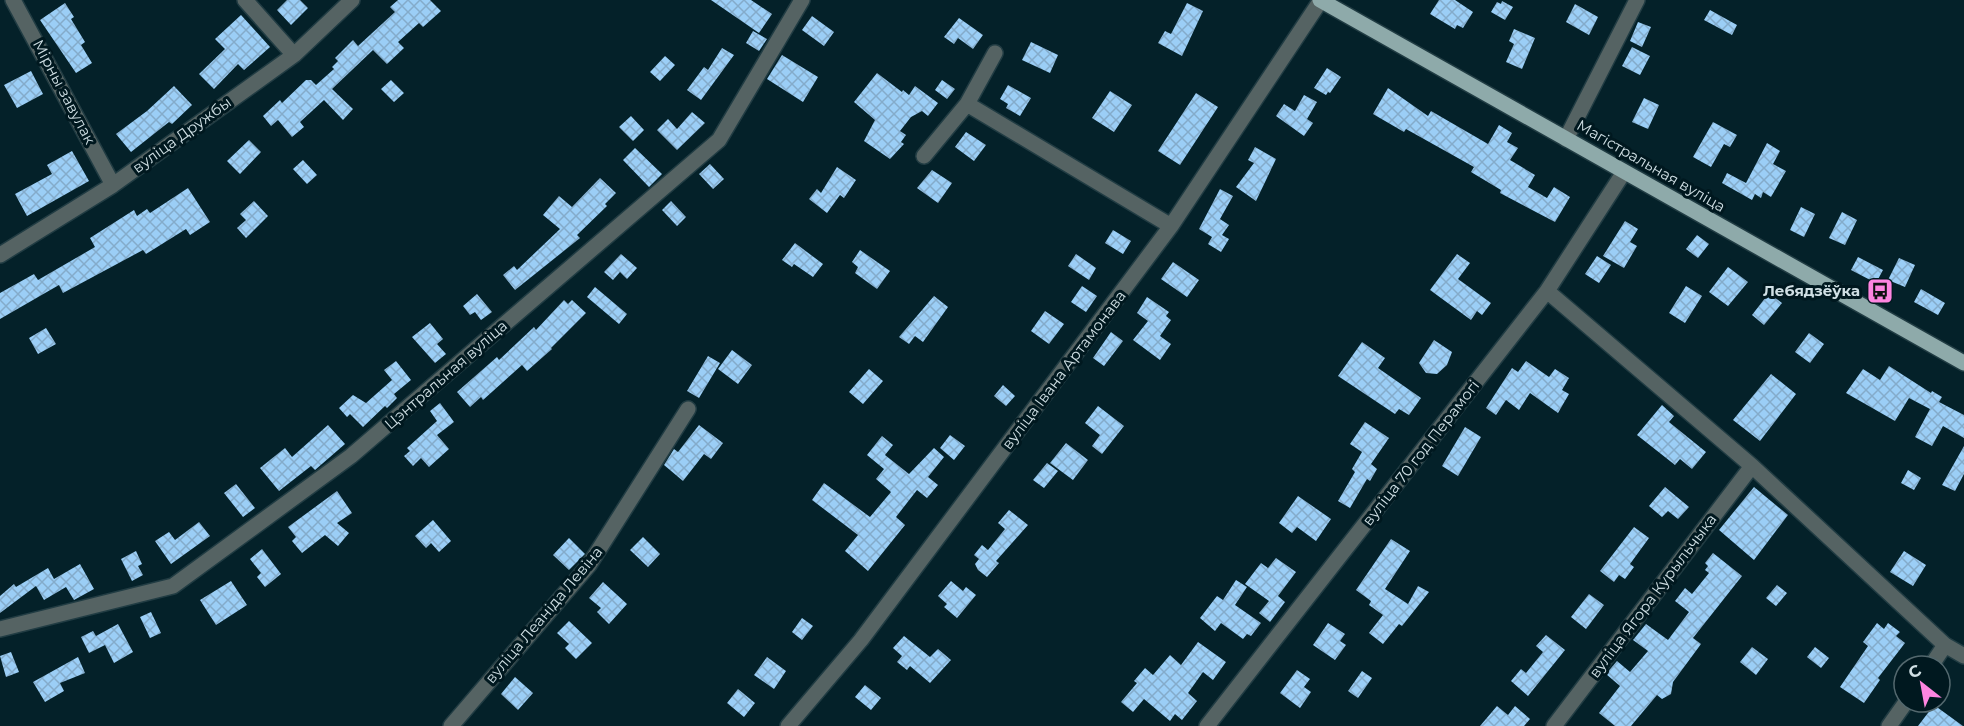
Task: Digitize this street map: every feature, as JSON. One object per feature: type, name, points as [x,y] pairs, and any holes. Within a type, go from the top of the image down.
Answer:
[{"type":"main road","name":"Магістральная вуліца","points":[[1321,0],[1964,363]]},
{"type":"street","name":"Мірны завулак","points":[[13,0],[113,185]]},
{"type":"street","points":[[245,0],[294,55]]},
{"type":"street","name":"вуліца Дружбы","points":[[0,255],[113,185],[294,55],[352,0]]},
{"type":"street","name":"Цэнтральная вуліца","points":[[0,629],[173,586],[351,456],[719,140],[802,0]]},
{"type":"street","name":"вуліца Івана Артамонава","points":[[788,726],[861,640],[1171,226],[1321,0]]},
{"type":"street","points":[[1566,138],[1637,0]]},
{"type":"street","points":[[924,156],[967,104],[995,53]]},
{"type":"street","points":[[967,104],[1171,226]]},
{"type":"street","name":"вуліца 70 год Перамогі","points":[[1207,726],[1547,291],[1624,172]]},
{"type":"street","points":[[1547,291],[1752,466],[1945,645],[1964,656]]},
{"type":"street","name":"вуліца Леаніда Левіна","points":[[451,726],[589,565],[688,409]]},
{"type":"street","name":"вуліца Ягора Курыльчыка","points":[[1554,726],[1752,466]]},
{"type":"street","points":[[1939,654],[1945,645]]},
{"type":"building","points":[[287,0],[300,0],[308,8],[291,25],[277,10]]},
{"type":"building","points":[[398,0],[430,0],[441,11],[423,27],[419,23],[398,42],[404,48],[387,64],[373,50],[332,89],[353,109],[343,120],[324,100],[300,122],[304,127],[292,137],[278,120],[271,126],[263,116],[280,100],[282,103],[306,80],[311,80],[316,85],[334,69],[332,67],[338,61],[335,58],[353,40],[358,46],[395,12],[390,7]]},
{"type":"building","points":[[711,0],[751,0],[772,14],[759,33]]},
{"type":"building","points":[[1439,0],[1455,0],[1473,12],[1463,28],[1457,25],[1455,29],[1430,14]]},
{"type":"building","points":[[1502,1],[1513,7],[1505,20],[1491,12],[1497,2],[1501,4]]},
{"type":"building","points":[[65,3],[74,17],[71,19],[85,42],[81,45],[92,63],[76,73],[40,20]]},
{"type":"building","points":[[1187,3],[1203,11],[1182,56],[1158,43],[1165,31],[1171,34]]},
{"type":"building","points":[[1575,4],[1598,17],[1589,35],[1566,22]]},
{"type":"building","points":[[1710,10],[1737,25],[1732,35],[1704,20]]},
{"type":"building","points":[[241,15],[270,47],[244,70],[238,64],[214,89],[199,74],[225,49],[215,39]]},
{"type":"building","points":[[812,16],[834,32],[824,46],[802,30]]},
{"type":"building","points":[[959,18],[983,35],[973,49],[958,38],[954,44],[944,37]]},
{"type":"building","points":[[1638,22],[1651,27],[1642,47],[1630,41]]},
{"type":"building","points":[[1514,29],[1535,38],[1522,69],[1506,62],[1514,44],[1509,41]]},
{"type":"building","points":[[753,31],[767,39],[759,51],[746,43]]},
{"type":"building","points":[[1031,42],[1058,55],[1050,73],[1022,60]]},
{"type":"building","points":[[1632,47],[1650,56],[1640,75],[1622,66]]},
{"type":"building","points":[[722,48],[734,55],[701,100],[687,90],[704,67],[708,70]]},
{"type":"building","points":[[782,55],[818,77],[803,102],[767,79]]},
{"type":"building","points":[[665,56],[675,65],[660,81],[650,72]]},
{"type":"building","points":[[1327,68],[1341,77],[1326,95],[1314,88]]},
{"type":"building","points":[[31,71],[43,94],[17,108],[4,85]]},
{"type":"building","points":[[877,73],[902,92],[903,90],[909,95],[915,86],[938,103],[928,116],[922,111],[911,117],[900,131],[906,135],[901,142],[904,144],[890,159],[864,141],[875,120],[854,102]]},
{"type":"building","points":[[391,80],[404,93],[394,102],[381,89]]},
{"type":"building","points":[[942,80],[955,89],[947,99],[935,90]]},
{"type":"building","points":[[1008,85],[1031,98],[1020,116],[1006,108],[1008,104],[1000,99]]},
{"type":"building","points":[[174,86],[192,105],[172,124],[169,122],[131,152],[116,134],[147,111]]},
{"type":"building","points":[[1388,88],[1428,116],[1431,111],[1488,144],[1499,125],[1512,133],[1507,142],[1518,148],[1510,160],[1535,175],[1528,187],[1547,198],[1554,187],[1570,197],[1555,222],[1500,193],[1501,190],[1471,172],[1474,167],[1406,129],[1404,132],[1373,114]]},
{"type":"building","points":[[1110,91],[1132,105],[1114,132],[1092,118]]},
{"type":"building","points":[[1196,93],[1218,107],[1180,165],[1158,151]]},
{"type":"building","points":[[1304,95],[1317,102],[1307,119],[1313,123],[1304,136],[1276,116],[1284,104],[1295,111]]},
{"type":"building","points":[[1644,98],[1659,105],[1648,129],[1632,122]]},
{"type":"building","points":[[692,112],[705,123],[677,150],[657,130],[668,119],[677,129]]},
{"type":"building","points":[[631,116],[644,130],[633,141],[619,127]]},
{"type":"building","points":[[1713,122],[1737,135],[1730,147],[1724,144],[1711,167],[1693,157]]},
{"type":"building","points":[[966,132],[986,145],[974,161],[955,147]]},
{"type":"building","points":[[249,140],[261,152],[240,174],[227,161]]},
{"type":"building","points":[[1767,143],[1780,151],[1773,164],[1786,171],[1771,197],[1763,192],[1761,198],[1755,194],[1752,200],[1722,183],[1727,173],[1746,183]]},
{"type":"building","points":[[1255,147],[1276,159],[1256,201],[1236,187],[1254,163],[1248,160]]},
{"type":"building","points":[[635,148],[662,174],[649,187],[623,160]]},
{"type":"building","points":[[72,151],[89,181],[27,216],[15,194],[52,174],[47,165]]},
{"type":"building","points":[[303,160],[317,175],[307,184],[293,169]]},
{"type":"building","points":[[710,164],[724,179],[713,189],[699,174]]},
{"type":"building","points":[[837,167],[856,180],[844,198],[840,195],[827,213],[809,199],[817,189],[821,193]]},
{"type":"building","points":[[932,170],[952,183],[938,203],[917,188]]},
{"type":"building","points":[[600,178],[616,193],[605,204],[607,206],[577,235],[580,238],[515,290],[503,275],[514,266],[517,270],[560,229],[543,215],[559,196],[572,207]]},
{"type":"building","points":[[188,188],[210,222],[190,235],[186,229],[146,254],[143,250],[63,293],[59,285],[0,319],[0,293],[34,274],[38,280],[95,247],[90,238],[134,210],[137,216],[147,209],[150,213]]},
{"type":"building","points":[[1220,189],[1233,196],[1220,219],[1229,225],[1222,235],[1229,239],[1221,252],[1208,244],[1212,237],[1199,229]]},
{"type":"building","points":[[254,201],[268,216],[246,238],[237,228],[246,220],[240,214]]},
{"type":"building","points":[[671,201],[686,217],[677,226],[662,210]]},
{"type":"building","points":[[1801,207],[1815,214],[1804,237],[1790,230]]},
{"type":"building","points":[[1842,212],[1857,220],[1845,245],[1829,238]]},
{"type":"building","points":[[1625,221],[1638,229],[1630,242],[1637,246],[1624,268],[1603,256]]},
{"type":"building","points":[[1113,230],[1131,241],[1123,254],[1105,243]]},
{"type":"building","points":[[1697,235],[1709,244],[1698,258],[1686,249]]},
{"type":"building","points":[[795,243],[823,264],[813,277],[794,264],[792,267],[782,260]]},
{"type":"building","points":[[860,250],[890,271],[877,289],[855,273],[858,267],[852,262]]},
{"type":"building","points":[[621,254],[637,268],[627,279],[620,272],[613,280],[604,272]]},
{"type":"building","points":[[1076,254],[1096,268],[1089,280],[1068,266]]},
{"type":"building","points":[[1457,254],[1470,263],[1458,279],[1491,303],[1482,315],[1477,311],[1471,320],[1430,290]]},
{"type":"building","points":[[1597,256],[1611,265],[1599,283],[1585,274]]},
{"type":"building","points":[[1858,257],[1883,270],[1876,283],[1851,270]]},
{"type":"building","points":[[1899,258],[1915,265],[1905,287],[1888,280]]},
{"type":"building","points":[[1173,262],[1199,280],[1187,297],[1161,279]]},
{"type":"building","points":[[1728,267],[1748,282],[1728,306],[1709,292]]},
{"type":"building","points":[[1082,286],[1097,296],[1086,312],[1071,302]]},
{"type":"building","points":[[1686,286],[1702,296],[1685,323],[1669,313]]},
{"type":"building","points":[[595,287],[627,314],[619,324],[587,297]]},
{"type":"building","points":[[1921,289],[1945,303],[1938,315],[1914,302]]},
{"type":"building","points":[[1769,293],[1782,303],[1764,325],[1752,315]]},
{"type":"building","points":[[477,294],[492,312],[481,320],[475,312],[470,315],[463,306]]},
{"type":"building","points":[[934,296],[948,307],[923,342],[915,336],[909,344],[899,337]]},
{"type":"building","points":[[1147,297],[1169,312],[1166,316],[1171,320],[1160,336],[1171,344],[1160,360],[1133,340],[1148,321],[1137,313]]},
{"type":"building","points":[[564,300],[568,304],[572,300],[586,313],[552,349],[527,371],[522,365],[483,400],[481,397],[470,407],[457,392],[497,357],[499,360],[534,327],[536,330]]},
{"type":"building","points":[[1045,311],[1064,324],[1049,344],[1031,331]]},
{"type":"building","points":[[430,323],[443,339],[437,344],[446,354],[435,363],[412,337]]},
{"type":"building","points":[[46,328],[56,344],[38,354],[29,338]]},
{"type":"building","points":[[1111,332],[1123,341],[1104,366],[1093,358]]},
{"type":"building","points":[[1809,333],[1824,344],[1810,363],[1795,352]]},
{"type":"building","points":[[1434,340],[1452,352],[1447,365],[1437,374],[1426,373],[1419,363]]},
{"type":"building","points":[[1362,342],[1385,358],[1378,368],[1421,398],[1409,415],[1399,409],[1395,414],[1338,376]]},
{"type":"building","points":[[732,350],[752,365],[738,384],[718,369]]},
{"type":"building","points":[[708,356],[720,363],[699,398],[687,391]]},
{"type":"building","points":[[396,361],[411,380],[394,394],[397,398],[363,427],[350,414],[347,417],[339,408],[353,395],[366,403],[392,380],[384,370]]},
{"type":"building","points":[[1526,361],[1549,377],[1555,369],[1569,378],[1562,390],[1569,394],[1558,413],[1530,393],[1519,410],[1506,400],[1496,415],[1486,408],[1512,368],[1518,372]]},
{"type":"building","points":[[1889,366],[1931,393],[1932,391],[1942,397],[1939,402],[1964,415],[1964,438],[1943,426],[1932,446],[1915,437],[1930,409],[1909,398],[1895,421],[1846,393],[1863,369],[1880,380]]},
{"type":"building","points":[[869,369],[883,381],[863,404],[849,392]]},
{"type":"building","points":[[1771,374],[1796,394],[1760,441],[1733,420]]},
{"type":"building","points":[[1003,385],[1015,396],[1006,406],[994,396]]},
{"type":"building","points":[[440,403],[454,422],[437,435],[449,449],[429,467],[421,458],[413,466],[404,456],[410,451],[407,448],[437,421],[430,411]]},
{"type":"building","points":[[1662,405],[1674,416],[1669,422],[1706,452],[1692,469],[1680,459],[1675,465],[1637,435]]},
{"type":"building","points":[[1098,406],[1124,426],[1102,454],[1092,446],[1100,435],[1085,423]]},
{"type":"building","points":[[1365,422],[1389,438],[1371,464],[1377,469],[1370,481],[1367,479],[1350,508],[1338,501],[1355,472],[1352,469],[1362,452],[1350,444]]},
{"type":"building","points":[[328,425],[345,444],[315,470],[311,466],[279,491],[260,468],[285,448],[292,457]]},
{"type":"building","points":[[699,425],[723,443],[711,459],[704,454],[683,481],[664,465],[674,449],[678,452]]},
{"type":"building","points":[[1465,427],[1481,437],[1458,476],[1442,466]]},
{"type":"building","points":[[950,435],[965,446],[954,460],[940,448]]},
{"type":"building","points":[[882,436],[893,445],[885,455],[909,474],[934,448],[944,457],[928,477],[938,485],[927,498],[917,490],[896,517],[905,525],[868,571],[845,551],[858,535],[812,500],[824,483],[870,517],[891,492],[876,479],[884,469],[867,455]]},
{"type":"building","points":[[1066,443],[1088,460],[1073,480],[1050,463]]},
{"type":"building","points":[[1964,446],[1964,474],[1955,491],[1942,485]]},
{"type":"building","points":[[1047,463],[1058,471],[1044,488],[1033,480]]},
{"type":"building","points":[[1908,470],[1921,478],[1914,490],[1901,483]]},
{"type":"building","points":[[236,484],[255,508],[243,517],[224,493]]},
{"type":"building","points":[[1665,487],[1689,507],[1678,519],[1668,511],[1662,517],[1649,506]]},
{"type":"building","points":[[1754,487],[1788,515],[1754,560],[1719,530]]},
{"type":"building","points":[[337,491],[352,513],[337,523],[349,533],[338,546],[325,535],[302,553],[292,541],[296,537],[288,527]]},
{"type":"building","points":[[1298,496],[1331,519],[1316,541],[1297,527],[1292,533],[1279,523]]},
{"type":"building","points":[[1009,510],[1028,525],[996,561],[999,563],[987,577],[978,570],[975,564],[979,559],[974,555],[982,545],[988,550],[1005,529],[998,523]]},
{"type":"building","points":[[433,520],[451,541],[439,552],[431,543],[426,548],[415,536]]},
{"type":"building","points":[[199,522],[210,536],[171,564],[155,541],[169,532],[175,540]]},
{"type":"building","points":[[1634,527],[1649,538],[1630,564],[1634,567],[1625,579],[1619,575],[1614,582],[1600,571]]},
{"type":"building","points":[[643,537],[660,554],[648,567],[630,550]]},
{"type":"building","points":[[569,538],[585,554],[569,570],[553,555]]},
{"type":"building","points":[[1391,539],[1410,551],[1385,589],[1408,604],[1418,586],[1429,592],[1402,626],[1399,624],[1383,644],[1369,633],[1383,615],[1369,605],[1371,601],[1356,590]]},
{"type":"building","points":[[262,549],[281,574],[265,587],[257,577],[261,573],[250,559]]},
{"type":"building","points":[[136,551],[142,564],[138,566],[143,575],[132,581],[121,559]]},
{"type":"building","points":[[1904,551],[1926,565],[1913,586],[1890,572]]},
{"type":"building","points":[[1713,553],[1742,576],[1693,638],[1701,644],[1673,682],[1671,694],[1662,699],[1657,695],[1631,726],[1615,726],[1599,713],[1620,686],[1606,674],[1617,661],[1630,672],[1648,651],[1633,640],[1646,624],[1668,640],[1689,612],[1675,601],[1685,588],[1692,594],[1709,573],[1705,570],[1708,566],[1705,563]]},
{"type":"building","points":[[1276,558],[1296,572],[1278,596],[1285,602],[1270,622],[1259,613],[1269,601],[1245,584],[1261,563],[1268,568]]},
{"type":"building","points":[[80,564],[94,589],[74,600],[66,587],[44,600],[36,586],[0,613],[0,596],[14,584],[16,587],[48,568],[54,579]]},
{"type":"building","points":[[1236,580],[1247,587],[1235,605],[1261,623],[1251,636],[1247,634],[1243,639],[1221,623],[1215,631],[1200,618],[1217,596],[1223,600]]},
{"type":"building","points":[[231,581],[247,605],[216,625],[200,600]]},
{"type":"building","points":[[951,581],[963,591],[966,587],[976,595],[957,618],[944,607],[947,604],[938,596]]},
{"type":"building","points":[[603,582],[627,604],[609,624],[597,612],[601,608],[589,598]]},
{"type":"building","points":[[1777,585],[1787,593],[1776,606],[1766,598]]},
{"type":"building","points":[[1589,594],[1604,605],[1586,629],[1571,617]]},
{"type":"building","points":[[151,612],[161,633],[150,638],[140,617]]},
{"type":"building","points":[[802,618],[813,626],[802,640],[792,632]]},
{"type":"building","points":[[569,621],[592,643],[576,659],[565,648],[569,644],[557,633]]},
{"type":"building","points":[[1328,623],[1345,634],[1340,641],[1346,645],[1335,660],[1313,645]]},
{"type":"building","points":[[1877,623],[1884,629],[1888,623],[1900,632],[1896,636],[1905,643],[1897,654],[1892,654],[1892,660],[1878,678],[1880,680],[1864,703],[1840,687],[1868,646],[1863,642]]},
{"type":"building","points":[[118,624],[133,652],[114,663],[105,645],[89,653],[81,637],[93,631],[96,636]]},
{"type":"building","points":[[1546,635],[1565,650],[1528,696],[1511,681],[1521,669],[1526,673],[1543,652],[1536,646]]},
{"type":"building","points":[[904,636],[930,657],[938,649],[951,660],[930,683],[910,666],[907,670],[897,662],[902,656],[893,648]]},
{"type":"building","points":[[1198,642],[1226,662],[1213,680],[1203,672],[1188,693],[1197,701],[1182,720],[1175,714],[1170,721],[1144,699],[1133,712],[1121,702],[1137,683],[1134,681],[1145,668],[1153,675],[1170,655],[1181,665]]},
{"type":"building","points":[[1752,647],[1768,659],[1756,675],[1740,662]]},
{"type":"building","points":[[1815,647],[1829,658],[1821,668],[1807,657]]},
{"type":"building","points":[[11,652],[19,672],[6,677],[0,656]]},
{"type":"building","points":[[78,657],[85,673],[60,683],[64,691],[45,702],[33,682]]},
{"type":"building","points":[[767,657],[786,671],[774,689],[754,675]]},
{"type":"building","points":[[1297,670],[1310,679],[1304,687],[1311,692],[1300,708],[1280,693]]},
{"type":"building","points":[[1362,671],[1372,678],[1358,698],[1348,691]]},
{"type":"building","points":[[515,677],[533,693],[518,710],[501,694]]},
{"type":"building","points":[[865,685],[881,698],[871,710],[855,697]]},
{"type":"building","points":[[738,689],[755,703],[744,717],[727,703]]},
{"type":"building","points":[[1497,706],[1508,715],[1515,706],[1530,719],[1524,726],[1480,726]]},
{"type":"building","points":[[1927,714],[1946,714],[1963,726],[1918,726]]},
{"type":"place","name":"Лебядзёўка","points":[[1880,291]]}]
